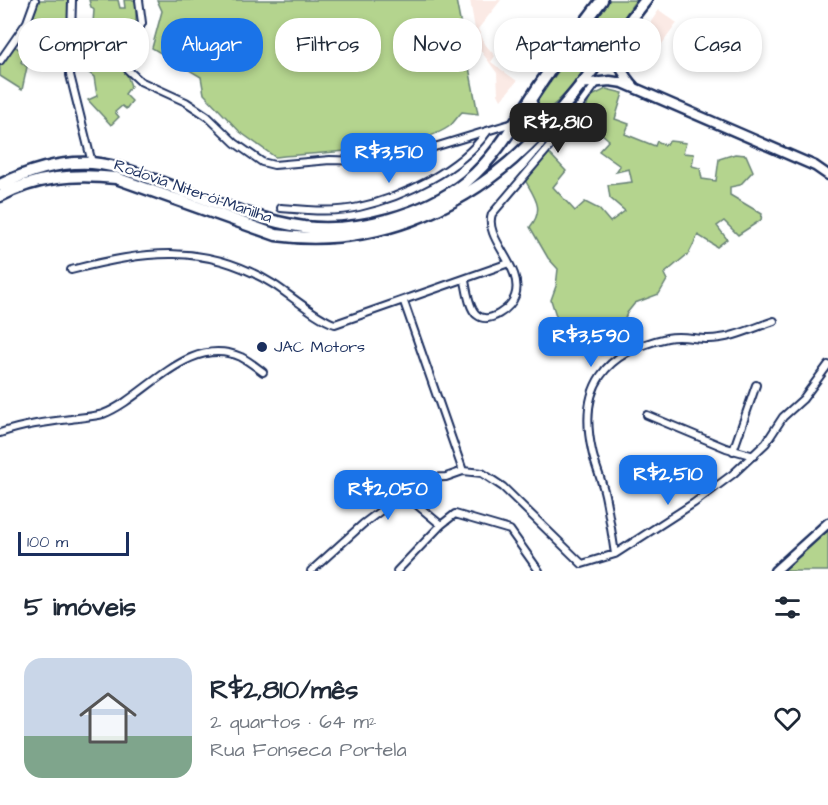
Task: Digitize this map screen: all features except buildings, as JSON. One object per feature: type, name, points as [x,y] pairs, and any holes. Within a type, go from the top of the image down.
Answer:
[{"type":"highway","name":"Rodovia Niterói-Manilha","points":[[0,185],[23,174],[45,168],[92,163],[126,171],[257,216],[304,226],[335,227],[394,217],[452,191],[481,168],[602,0]]},
{"type":"highway","name":"Rodovia Niterói-Manilha","points":[[632,18],[646,0]]},
{"type":"highway","name":"Rodovia Niterói-Manilha","points":[[0,196],[41,179],[91,176],[116,178],[276,235],[302,239],[368,233],[407,223],[470,192],[527,147],[590,72]]},
{"type":"highway","points":[[530,100],[535,114],[544,117],[555,113]]},
{"type":"street","points":[[0,61],[27,22],[35,0]]},
{"type":"street","points":[[72,0],[70,75],[92,163]]},
{"type":"street","points":[[139,0],[142,23],[126,51],[125,59],[128,70],[140,81],[174,95],[207,116],[235,143],[262,162],[274,165],[330,160],[363,161],[415,153],[516,122]]},
{"type":"street","points":[[624,72],[638,91]]},
{"type":"street","points":[[580,84],[598,81],[622,83],[815,166],[828,175]]},
{"type":"street","points":[[465,281],[473,310],[478,316],[485,318],[497,315],[515,296],[514,276],[490,228],[492,214],[550,146],[598,81]]},
{"type":"street","points":[[281,208],[345,209],[379,201],[436,177],[462,160],[487,131]]},
{"type":"street","points":[[71,270],[137,255],[178,254],[217,258],[240,266],[272,283],[335,324],[509,264]]},
{"type":"street","points":[[404,302],[462,471]]},
{"type":"street","points":[[615,554],[605,494],[591,443],[590,398],[594,383],[606,368],[620,358],[655,341],[682,336],[709,339],[730,336],[774,321]]},
{"type":"street","points":[[0,433],[22,425],[100,415],[133,398],[155,379],[180,364],[199,356],[230,354],[245,360],[263,372]]},
{"type":"street","points":[[311,571],[363,524],[424,478],[446,477],[462,471],[482,473],[503,487],[578,562],[591,563],[615,554],[694,503],[753,456],[766,443],[783,417],[820,380],[828,365]]},
{"type":"street","points":[[733,451],[756,385]]},
{"type":"street","points":[[647,415],[733,451],[753,456]]},
{"type":"street","points":[[404,494],[441,525]]},
{"type":"street","points":[[397,571],[441,525],[455,514],[501,525],[518,537],[539,571]]},
{"type":"street","points":[[775,571],[828,523]]},
{"type":"shaded area","points":[[470,0],[501,0],[482,24],[482,18],[473,18]]},
{"type":"shaded area","points":[[659,10],[673,20],[673,29],[661,45],[661,18],[653,18]]},
{"type":"shaded area","points":[[482,38],[494,55],[491,62],[494,64],[494,69],[482,52]]},
{"type":"shaded area","points":[[505,72],[517,81],[501,100],[498,94],[497,73]]},
{"type":"green space","points":[[38,0],[70,0],[69,18],[30,18]]},
{"type":"green space","points":[[89,0],[118,0],[120,8],[125,8],[124,0],[135,0],[136,18],[93,18],[94,10]]},
{"type":"green space","points":[[157,0],[456,0],[459,18],[393,18],[393,72],[470,72],[478,114],[462,112],[450,126],[433,135],[390,146],[275,157],[240,132],[204,94],[201,77],[193,72],[263,72],[263,18],[161,18],[161,53],[152,48],[162,11]]},
{"type":"green space","points":[[609,0],[636,0],[623,18],[596,18]]},
{"type":"green space","points":[[14,46],[18,48],[18,72],[26,72],[22,90],[0,76],[0,65]]},
{"type":"green space","points":[[126,72],[131,86],[125,94],[132,101],[126,109],[122,106],[115,112],[119,117],[111,125],[88,100],[97,96],[94,77],[89,73]]},
{"type":"green space","points":[[558,72],[584,72],[550,108],[541,111],[537,101]]},
{"type":"green space","points":[[606,89],[623,93],[615,119],[629,124],[625,134],[655,146],[657,141],[665,145],[670,141],[686,143],[683,153],[694,154],[692,166],[700,168],[702,179],[716,181],[719,159],[735,154],[746,155],[753,171],[740,185],[730,187],[730,195],[762,214],[761,220],[738,235],[724,221],[717,226],[727,239],[717,247],[698,235],[689,253],[664,274],[667,280],[659,294],[635,303],[627,313],[612,353],[601,355],[594,339],[565,344],[551,300],[558,269],[548,258],[530,227],[535,221],[538,209],[525,180],[548,152],[566,171],[553,187],[575,211],[585,202],[599,209],[610,222],[625,211],[610,198],[608,185],[632,182],[629,169],[616,172],[620,166],[599,151],[609,140],[583,117],[590,97]]},
{"type":"green space","points":[[828,531],[828,571],[781,571],[815,538]]},
{"type":"place","name":"JAC Motors","points":[[262,347]]}]
